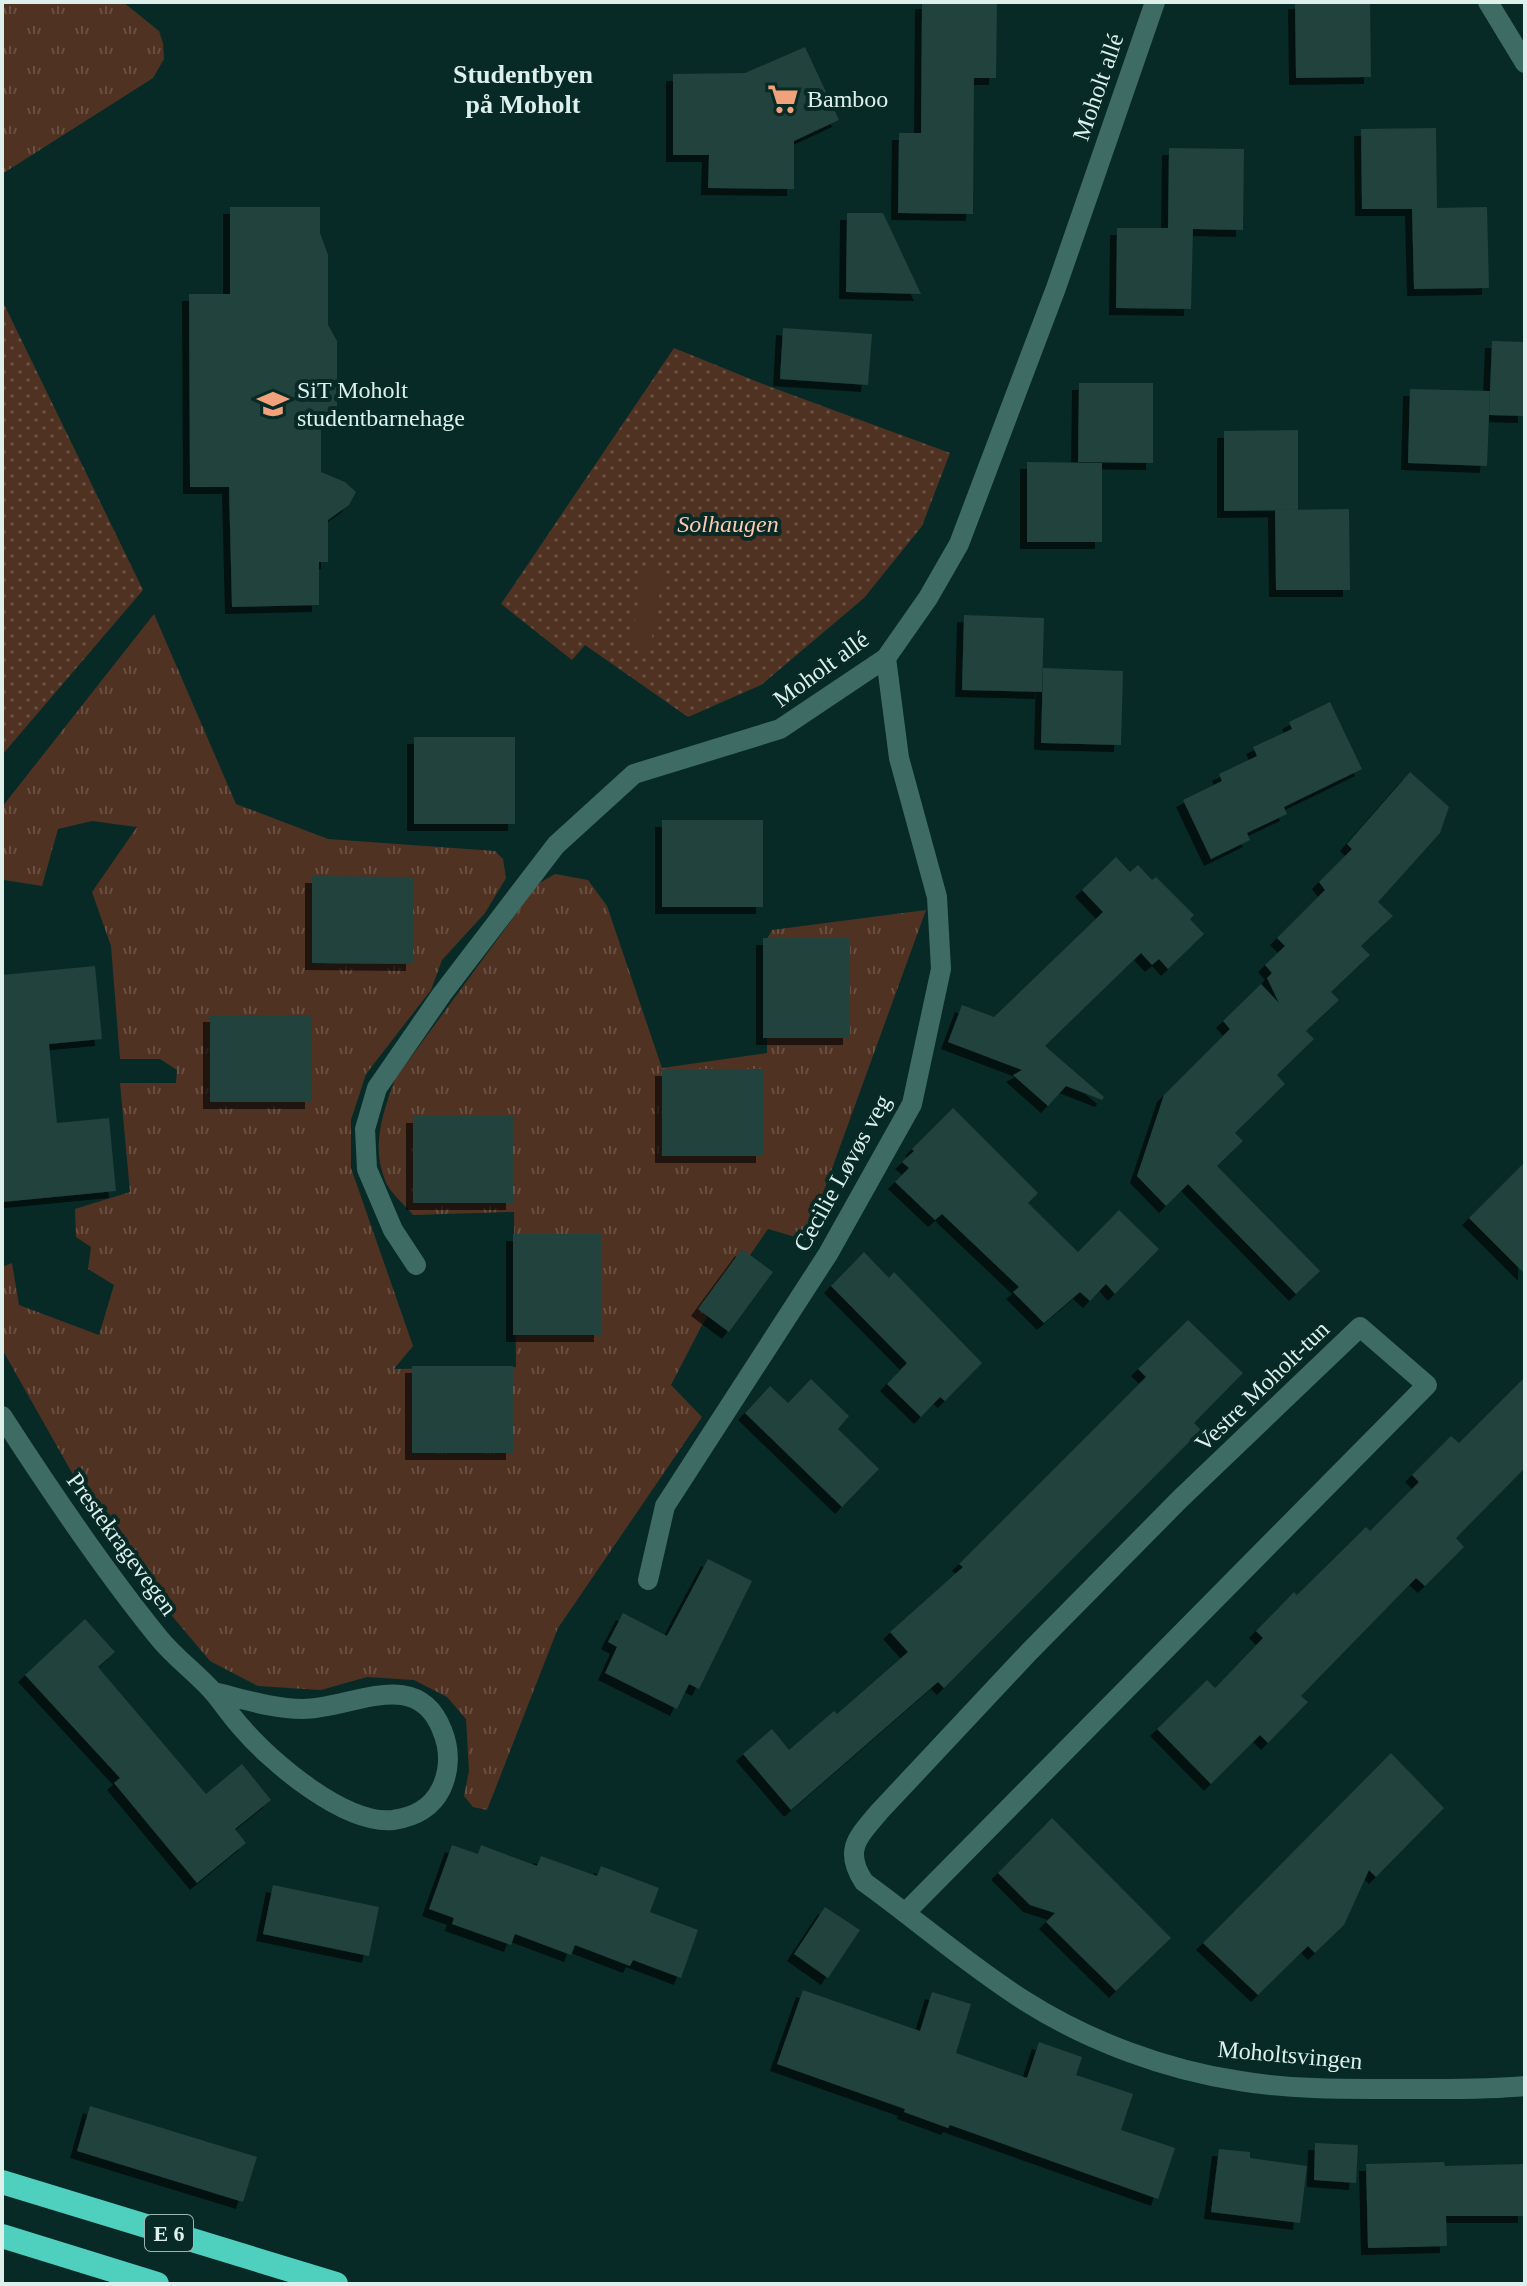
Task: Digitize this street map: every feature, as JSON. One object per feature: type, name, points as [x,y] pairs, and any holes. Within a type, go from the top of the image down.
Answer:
[{"type":"highway","name":"E 6","points":[[2,2182],[336,2284]]},
{"type":"highway","name":"E 6","points":[[2,2236],[157,2284]]},
{"type":"street","name":"Moholt allé","points":[[416,1265],[393,1230],[367,1169],[365,1129],[377,1088],[442,994],[556,845],[634,774],[780,729],[886,658],[928,598],[959,544],[1056,288],[1155,2]]},
{"type":"street","points":[[1488,2],[1525,63]]},
{"type":"street","name":"Cecilie Løvøs veg","points":[[648,1580],[665,1506],[828,1254],[912,1104],[941,969],[937,897],[899,758],[886,658]]},
{"type":"street","name":"Vestre Moholt-tun","points":[[864,1882],[856,1870],[852,1854],[859,1836],[879,1812],[1126,1554],[1360,1327],[1427,1385],[906,1912]]},
{"type":"street","name":"Prestekragevegen","points":[[2,1416],[46,1485],[162,1642],[214,1692],[243,1729],[283,1767],[357,1815],[387,1820],[421,1812],[433,1802],[442,1787],[449,1754],[446,1739],[438,1719],[428,1706],[414,1698],[384,1693],[322,1709],[292,1709],[214,1692]]},
{"type":"street","name":"Moholtsvingen","points":[[864,1882],[964,1959],[1027,2002],[1092,2035],[1158,2061],[1240,2081],[1299,2088],[1525,2086]]},
{"type":"green space","points":[[2,2],[123,2],[159,31],[164,59],[153,78],[2,174]]},
{"type":"green space","points":[[2,300],[143,590],[2,755]]},
{"type":"green space","name":"Solhaugen","points":[[674,348],[950,453],[922,526],[864,598],[761,685],[688,717],[585,645],[572,660],[501,604]]},
{"type":"green space","points":[[645,565],[664,568],[649,653],[630,646]]},
{"type":"green space","points":[[154,614],[236,804],[328,839],[495,851],[503,859],[506,878],[485,913],[442,960],[431,990],[366,1074],[351,1120],[351,1168],[413,1346],[394,1369],[516,1367],[514,1212],[413,1215],[387,1185],[381,1167],[379,1142],[383,1116],[395,1079],[538,884],[555,874],[588,880],[607,906],[662,1068],[767,1053],[767,939],[772,930],[926,910],[806,1240],[768,1229],[702,1325],[671,1385],[702,1417],[558,1628],[487,1810],[473,1807],[464,1796],[469,1771],[466,1719],[447,1697],[414,1680],[367,1677],[321,1690],[258,1686],[210,1661],[114,1547],[2,1349],[2,1267],[12,1263],[19,1305],[99,1335],[114,1285],[88,1269],[91,1247],[76,1237],[75,1209],[130,1192],[120,1083],[176,1083],[177,1070],[160,1059],[120,1059],[111,946],[92,892],[137,827],[92,821],[58,829],[42,886],[4,880],[2,883],[2,807]]},
{"type":"building","points":[[922,2],[997,2],[996,78],[974,78],[973,214],[898,213],[899,133],[921,133]]},
{"type":"building","points":[[1295,2],[1370,2],[1371,77],[1296,78]]},
{"type":"building","points":[[805,47],[839,120],[794,141],[794,189],[708,188],[709,155],[673,155],[673,74],[745,73]]},
{"type":"building","points":[[1436,128],[1437,208],[1487,207],[1489,288],[1414,289],[1412,209],[1362,209],[1361,129]]},
{"type":"building","points":[[1169,148],[1244,149],[1243,230],[1193,229],[1191,309],[1116,308],[1117,228],[1168,228]]},
{"type":"building","points":[[230,207],[320,207],[320,233],[328,255],[328,325],[337,341],[337,416],[321,416],[321,472],[345,482],[356,492],[349,505],[328,520],[328,562],[319,562],[319,605],[232,607],[229,487],[190,487],[189,294],[230,294]]},
{"type":"building","points":[[847,213],[883,213],[921,294],[846,292]]},
{"type":"building","points":[[783,328],[872,334],[868,385],[780,379]]},
{"type":"building","points":[[1492,341],[1525,342],[1525,416],[1489,415]]},
{"type":"building","points":[[1079,383],[1153,383],[1153,463],[1078,462]]},
{"type":"building","points":[[1410,389],[1490,391],[1487,466],[1408,463]]},
{"type":"building","points":[[1298,430],[1298,510],[1224,511],[1224,431]]},
{"type":"building","points":[[1027,462],[1102,463],[1102,542],[1027,542]]},
{"type":"building","points":[[1349,509],[1350,590],[1276,590],[1275,510]]},
{"type":"building","points":[[964,615],[1044,618],[1042,692],[962,690]]},
{"type":"building","points":[[1043,668],[1123,671],[1121,745],[1041,743]]},
{"type":"building","points":[[1330,702],[1362,769],[1284,807],[1287,814],[1247,833],[1250,840],[1211,859],[1183,800],[1222,781],[1219,774],[1257,756],[1253,747],[1292,729],[1289,722]]},
{"type":"building","points":[[414,737],[515,737],[515,824],[414,824]]},
{"type":"building","points":[[1410,772],[1449,807],[1440,833],[1378,902],[1393,916],[1361,946],[1370,955],[1331,992],[1339,1000],[1306,1031],[1314,1039],[1277,1075],[1285,1084],[1235,1133],[1243,1141],[1217,1166],[1320,1271],[1296,1294],[1188,1184],[1166,1206],[1137,1176],[1164,1095],[1230,1029],[1223,1021],[1261,984],[1279,1003],[1267,978],[1272,973],[1265,965],[1285,946],[1277,938],[1325,890],[1319,882],[1352,849],[1347,844]]},
{"type":"building","points":[[662,820],[763,820],[763,907],[662,907]]},
{"type":"building","points":[[1116,857],[1130,872],[1138,865],[1152,880],[1156,877],[1194,915],[1190,919],[1204,934],[1168,969],[1159,959],[1152,965],[1141,953],[1045,1046],[1104,1097],[1102,1100],[1066,1086],[1048,1106],[1013,1075],[1022,1070],[948,1042],[962,1005],[994,1017],[1103,912],[1082,890]]},
{"type":"building","points":[[312,876],[413,877],[413,964],[312,963]]},
{"type":"building","points":[[763,938],[850,938],[850,1038],[763,1038]]},
{"type":"building","points":[[95,966],[102,1039],[49,1044],[57,1123],[109,1118],[116,1191],[2,1202],[2,975]]},
{"type":"building","points":[[210,1015],[312,1015],[312,1102],[210,1102]]},
{"type":"building","points":[[662,1069],[763,1069],[763,1156],[662,1156]]},
{"type":"building","points":[[953,1108],[1038,1193],[1028,1203],[1078,1252],[1119,1210],[1159,1249],[1115,1294],[1106,1284],[1090,1301],[1080,1292],[1044,1323],[1013,1292],[1019,1287],[942,1214],[935,1220],[895,1182],[909,1168],[902,1162],[914,1151],[912,1149]]},
{"type":"building","points":[[413,1116],[513,1116],[513,1203],[413,1203]]},
{"type":"building","points":[[1525,1162],[1525,1274],[1469,1218]]},
{"type":"building","points":[[513,1234],[601,1234],[601,1335],[513,1335]]},
{"type":"building","points":[[742,1249],[773,1272],[729,1332],[698,1309]]},
{"type":"building","points":[[864,1252],[889,1278],[894,1272],[982,1363],[945,1401],[940,1397],[921,1417],[887,1384],[907,1363],[831,1286]]},
{"type":"building","points":[[1188,1320],[1243,1373],[1194,1423],[1201,1430],[944,1688],[938,1682],[791,1810],[743,1754],[772,1729],[789,1750],[834,1711],[837,1714],[908,1652],[890,1632],[963,1567],[959,1564],[1146,1377],[1138,1369]]},
{"type":"building","points":[[412,1366],[513,1366],[513,1453],[412,1453]]},
{"type":"building","points":[[1525,1377],[1525,1468],[1456,1538],[1464,1547],[1425,1586],[1416,1578],[1301,1696],[1308,1702],[1268,1743],[1260,1735],[1211,1784],[1157,1729],[1207,1680],[1215,1688],[1263,1638],[1256,1631],[1294,1592],[1297,1595],[1366,1527],[1370,1531],[1419,1482],[1412,1475],[1451,1436],[1459,1443]]},
{"type":"building","points":[[811,1379],[849,1416],[838,1429],[879,1469],[842,1507],[745,1413],[770,1386],[788,1403]]},
{"type":"building","points":[[708,1559],[752,1581],[699,1689],[689,1684],[677,1709],[605,1673],[617,1647],[608,1642],[623,1613],[667,1636]]},
{"type":"building","points":[[85,1619],[115,1652],[98,1667],[206,1794],[242,1764],[271,1800],[235,1829],[246,1843],[197,1883],[114,1783],[120,1778],[25,1675]]},
{"type":"building","points":[[1391,1753],[1444,1808],[1376,1877],[1369,1870],[1344,1925],[1315,1953],[1308,1946],[1258,1995],[1203,1943]]},
{"type":"building","points":[[1052,1818],[1171,1938],[1116,1991],[1046,1922],[1055,1913],[1030,1905],[998,1873]]},
{"type":"building","points":[[452,1845],[478,1854],[481,1845],[537,1866],[541,1856],[597,1876],[601,1866],[659,1888],[650,1912],[698,1930],[681,1978],[633,1960],[630,1966],[575,1945],[571,1955],[515,1934],[511,1945],[452,1924],[454,1918],[429,1909]]},
{"type":"building","points":[[273,1885],[379,1907],[369,1956],[263,1934]]},
{"type":"building","points":[[825,1907],[860,1930],[828,1978],[794,1954]]},
{"type":"building","points":[[803,1990],[920,2031],[932,1992],[971,2004],[956,2053],[1027,2078],[1039,2042],[1082,2057],[1076,2075],[1133,2094],[1121,2130],[1175,2148],[1158,2199],[950,2125],[948,2128],[904,2112],[905,2109],[777,2064]]},
{"type":"building","points":[[90,2106],[257,2157],[243,2202],[77,2151]]},
{"type":"building","points":[[1315,2143],[1358,2145],[1356,2183],[1314,2180]]},
{"type":"building","points":[[1219,2149],[1250,2152],[1250,2158],[1307,2166],[1300,2223],[1211,2212]]},
{"type":"building","points":[[1444,2162],[1445,2166],[1525,2164],[1525,2216],[1446,2216],[1447,2246],[1368,2248],[1366,2164]]},
{"type":"place","name":"Bamboo","points":[[783,99]]},
{"type":"place","name":"SiT Moholt studentbarnehage","points":[[273,404]]},
{"type":"district","name":"Studentbyen på Moholt","points":[[523,89]]}]
